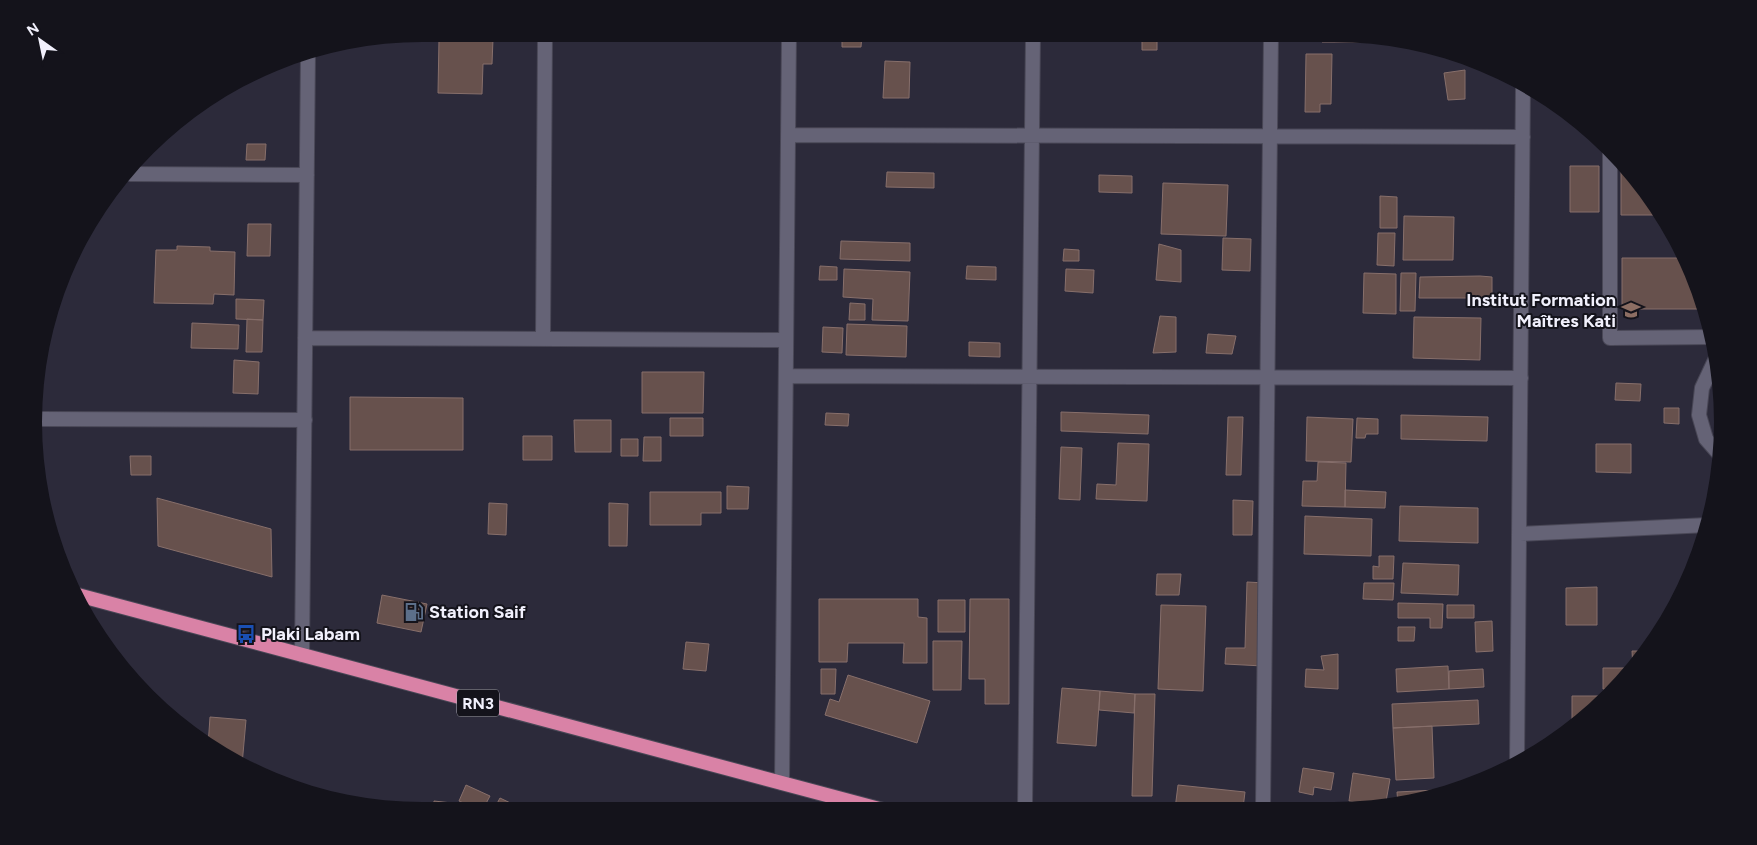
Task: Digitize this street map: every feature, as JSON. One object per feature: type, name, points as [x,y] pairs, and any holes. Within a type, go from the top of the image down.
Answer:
[{"type":"highway","name":"RN3","points":[[85,597],[853,802]]},
{"type":"street","points":[[543,339],[545,42]]},
{"type":"street","points":[[782,784],[789,42]]},
{"type":"street","points":[[1025,802],[1033,42]]},
{"type":"street","points":[[1264,802],[1271,42]]},
{"type":"street","points":[[302,656],[308,60]]},
{"type":"street","points":[[1518,755],[1523,92]]},
{"type":"street","points":[[788,135],[1523,137]]},
{"type":"street","points":[[1610,161],[1610,338],[1705,337]]},
{"type":"street","points":[[135,174],[307,175]]},
{"type":"street","points":[[306,338],[786,340]]},
{"type":"street","points":[[1710,370],[1702,388],[1699,415],[1706,439],[1714,448]]},
{"type":"street","points":[[786,376],[1521,378]]},
{"type":"street","points":[[42,419],[305,420]]},
{"type":"street","points":[[1520,534],[1701,525]]},
{"type":"building","points":[[439,42],[493,42],[492,64],[483,64],[482,94],[438,93]]},
{"type":"building","points":[[842,42],[861,42],[861,47],[842,47]]},
{"type":"building","points":[[1142,42],[1157,42],[1157,50],[1142,50]]},
{"type":"building","points":[[1306,54],[1332,54],[1331,104],[1320,104],[1320,112],[1305,112]]},
{"type":"building","points":[[885,61],[910,62],[909,98],[883,98]]},
{"type":"building","points":[[1465,70],[1465,99],[1448,100],[1444,73]]},
{"type":"building","points":[[247,144],[266,144],[265,160],[246,160]]},
{"type":"building","points":[[1570,166],[1599,166],[1599,212],[1570,212]]},
{"type":"building","points":[[887,172],[934,173],[934,188],[886,187]]},
{"type":"building","points":[[1621,173],[1653,215],[1621,215]]},
{"type":"building","points":[[1099,175],[1132,176],[1132,193],[1099,192]]},
{"type":"building","points":[[1163,183],[1228,185],[1226,236],[1161,234]]},
{"type":"building","points":[[1380,196],[1397,197],[1397,228],[1380,228]]},
{"type":"building","points":[[1404,216],[1454,217],[1453,260],[1403,260]]},
{"type":"building","points":[[248,224],[271,224],[270,256],[247,256]]},
{"type":"building","points":[[1378,233],[1395,233],[1394,266],[1377,265]]},
{"type":"building","points":[[1223,238],[1251,239],[1250,271],[1222,270]]},
{"type":"building","points":[[841,241],[910,243],[910,261],[840,259]]},
{"type":"building","points":[[1159,244],[1181,250],[1181,282],[1156,280]]},
{"type":"building","points":[[177,246],[210,247],[210,251],[235,252],[234,295],[214,294],[213,304],[154,303],[156,250],[177,250]]},
{"type":"building","points":[[1064,249],[1079,250],[1079,261],[1063,261]]},
{"type":"building","points":[[1622,258],[1677,258],[1697,309],[1622,309]]},
{"type":"building","points":[[820,266],[837,267],[837,280],[819,280]]},
{"type":"building","points":[[967,266],[996,267],[996,280],[966,279]]},
{"type":"building","points":[[844,269],[910,272],[908,321],[872,320],[873,299],[843,297]]},
{"type":"building","points":[[1066,269],[1094,270],[1093,293],[1065,291]]},
{"type":"building","points":[[1364,273],[1396,274],[1396,314],[1363,313]]},
{"type":"building","points":[[1401,273],[1416,273],[1415,311],[1400,311]]},
{"type":"building","points":[[1420,277],[1492,277],[1492,298],[1419,298]]},
{"type":"building","points":[[236,299],[264,300],[263,320],[236,319]]},
{"type":"building","points":[[850,303],[865,304],[865,320],[849,320]]},
{"type":"building","points":[[1160,316],[1176,317],[1176,352],[1153,353]]},
{"type":"building","points":[[1414,317],[1481,318],[1480,360],[1413,358]]},
{"type":"building","points":[[247,319],[263,320],[262,352],[246,352]]},
{"type":"building","points":[[192,323],[239,325],[238,349],[191,348]]},
{"type":"building","points":[[847,324],[907,326],[906,357],[846,355]]},
{"type":"building","points":[[823,327],[843,328],[842,353],[822,352]]},
{"type":"building","points":[[1208,334],[1236,336],[1232,354],[1206,353]]},
{"type":"building","points":[[969,342],[1000,343],[1000,357],[969,356]]},
{"type":"building","points":[[234,360],[259,362],[258,394],[233,393]]},
{"type":"building","points":[[642,372],[704,372],[703,413],[642,413]]},
{"type":"building","points":[[1616,383],[1641,384],[1640,401],[1615,400]]},
{"type":"building","points":[[350,397],[463,398],[463,450],[350,450]]},
{"type":"building","points":[[1664,408],[1679,408],[1679,424],[1664,423]]},
{"type":"building","points":[[1061,412],[1149,415],[1148,434],[1061,431]]},
{"type":"building","points":[[826,413],[849,414],[848,426],[825,425]]},
{"type":"building","points":[[1401,415],[1488,417],[1487,441],[1401,439]]},
{"type":"building","points":[[1228,417],[1243,417],[1241,475],[1226,475]]},
{"type":"building","points":[[1307,417],[1353,419],[1351,462],[1306,461]]},
{"type":"building","points":[[670,418],[703,418],[703,436],[670,436]]},
{"type":"building","points":[[1357,418],[1378,419],[1378,434],[1366,434],[1365,438],[1356,438]]},
{"type":"building","points":[[574,420],[611,420],[611,452],[575,452]]},
{"type":"building","points":[[523,436],[552,436],[552,460],[523,460]]},
{"type":"building","points":[[644,437],[661,437],[661,461],[643,461]]},
{"type":"building","points":[[621,439],[638,439],[638,456],[621,456]]},
{"type":"building","points":[[1118,443],[1149,444],[1147,501],[1096,499],[1097,484],[1116,485]]},
{"type":"building","points":[[1596,444],[1631,444],[1631,473],[1596,472]]},
{"type":"building","points":[[1061,447],[1082,448],[1080,500],[1059,499]]},
{"type":"building","points":[[130,456],[151,456],[151,475],[131,475]]},
{"type":"building","points":[[1318,462],[1346,463],[1345,507],[1302,506],[1303,481],[1317,481]]},
{"type":"building","points":[[727,486],[749,487],[748,509],[727,509]]},
{"type":"building","points":[[1345,490],[1386,492],[1385,508],[1345,507]]},
{"type":"building","points":[[650,492],[721,492],[721,513],[701,513],[701,525],[650,525]]},
{"type":"building","points":[[157,498],[271,529],[272,577],[158,546]]},
{"type":"building","points":[[1233,500],[1253,501],[1252,535],[1233,535]]},
{"type":"building","points":[[489,503],[507,504],[506,535],[488,534]]},
{"type":"building","points":[[609,503],[628,504],[627,546],[609,546]]},
{"type":"building","points":[[1400,506],[1478,508],[1478,543],[1399,541]]},
{"type":"building","points":[[1305,516],[1372,519],[1371,556],[1304,554]]},
{"type":"building","points":[[1379,556],[1394,556],[1393,579],[1373,579],[1373,566],[1379,567]]},
{"type":"building","points":[[1403,563],[1459,565],[1458,595],[1401,593]]},
{"type":"building","points":[[1157,574],[1181,574],[1179,595],[1156,595]]},
{"type":"building","points":[[1247,582],[1266,583],[1263,666],[1225,664],[1226,648],[1245,648]]},
{"type":"building","points":[[1364,583],[1394,583],[1393,600],[1363,599]]},
{"type":"building","points":[[1597,587],[1597,625],[1566,625],[1566,588]]},
{"type":"building","points":[[382,595],[427,604],[421,632],[377,623]]},
{"type":"building","points":[[819,599],[918,599],[918,617],[927,618],[927,663],[903,663],[904,643],[848,643],[847,662],[819,662]]},
{"type":"building","points":[[970,599],[1009,599],[1009,704],[985,704],[985,679],[969,679]]},
{"type":"building","points":[[938,600],[965,600],[965,632],[938,632]]},
{"type":"building","points":[[1398,603],[1443,604],[1442,628],[1430,628],[1430,618],[1398,618]]},
{"type":"building","points":[[1161,605],[1206,606],[1203,691],[1158,689]]},
{"type":"building","points":[[1447,605],[1474,605],[1474,618],[1447,618]]},
{"type":"building","points":[[1492,621],[1493,651],[1476,652],[1475,622]]},
{"type":"building","points":[[1398,627],[1415,627],[1414,641],[1398,641]]},
{"type":"building","points":[[933,641],[962,641],[961,690],[933,690]]},
{"type":"building","points":[[686,642],[709,644],[706,671],[683,669]]},
{"type":"building","points":[[1632,651],[1638,651],[1636,654],[1632,658]]},
{"type":"building","points":[[1338,654],[1338,689],[1305,687],[1306,669],[1324,670],[1321,656]]},
{"type":"building","points":[[1448,666],[1449,689],[1397,692],[1396,669]]},
{"type":"building","points":[[1603,668],[1624,668],[1605,689],[1603,689]]},
{"type":"building","points":[[821,669],[836,669],[835,694],[821,694]]},
{"type":"building","points":[[1483,669],[1484,687],[1449,689],[1449,671]]},
{"type":"building","points":[[848,675],[930,701],[917,743],[825,715],[830,699],[839,702]]},
{"type":"building","points":[[1062,688],[1100,691],[1096,746],[1057,743]]},
{"type":"building","points":[[1100,691],[1135,694],[1134,713],[1099,710]]},
{"type":"building","points":[[1135,694],[1155,694],[1152,796],[1132,796]]},
{"type":"building","points":[[1572,696],[1598,696],[1585,708],[1572,719]]},
{"type":"building","points":[[1478,700],[1479,724],[1393,728],[1392,704]]},
{"type":"building","points":[[210,717],[246,720],[243,757],[209,736]]},
{"type":"building","points":[[1432,726],[1434,778],[1396,780],[1393,728]]},
{"type":"building","points":[[1303,768],[1334,773],[1331,790],[1314,787],[1313,795],[1299,792]]},
{"type":"building","points":[[1353,773],[1390,779],[1386,799],[1359,802],[1349,801]]},
{"type":"building","points":[[466,785],[490,796],[487,802],[459,801]]},
{"type":"building","points":[[1178,785],[1245,792],[1244,802],[1176,802]]},
{"type":"building","points":[[1432,790],[1397,797],[1397,792]]},
{"type":"building","points":[[500,798],[508,802],[498,802]]},
{"type":"place","name":"Institut Formation Maîtres Kati","points":[[1631,310]]},
{"type":"place","name":"Station Saif","points":[[414,612]]},
{"type":"place","name":"Plaki Labam","points":[[246,634]]}]
